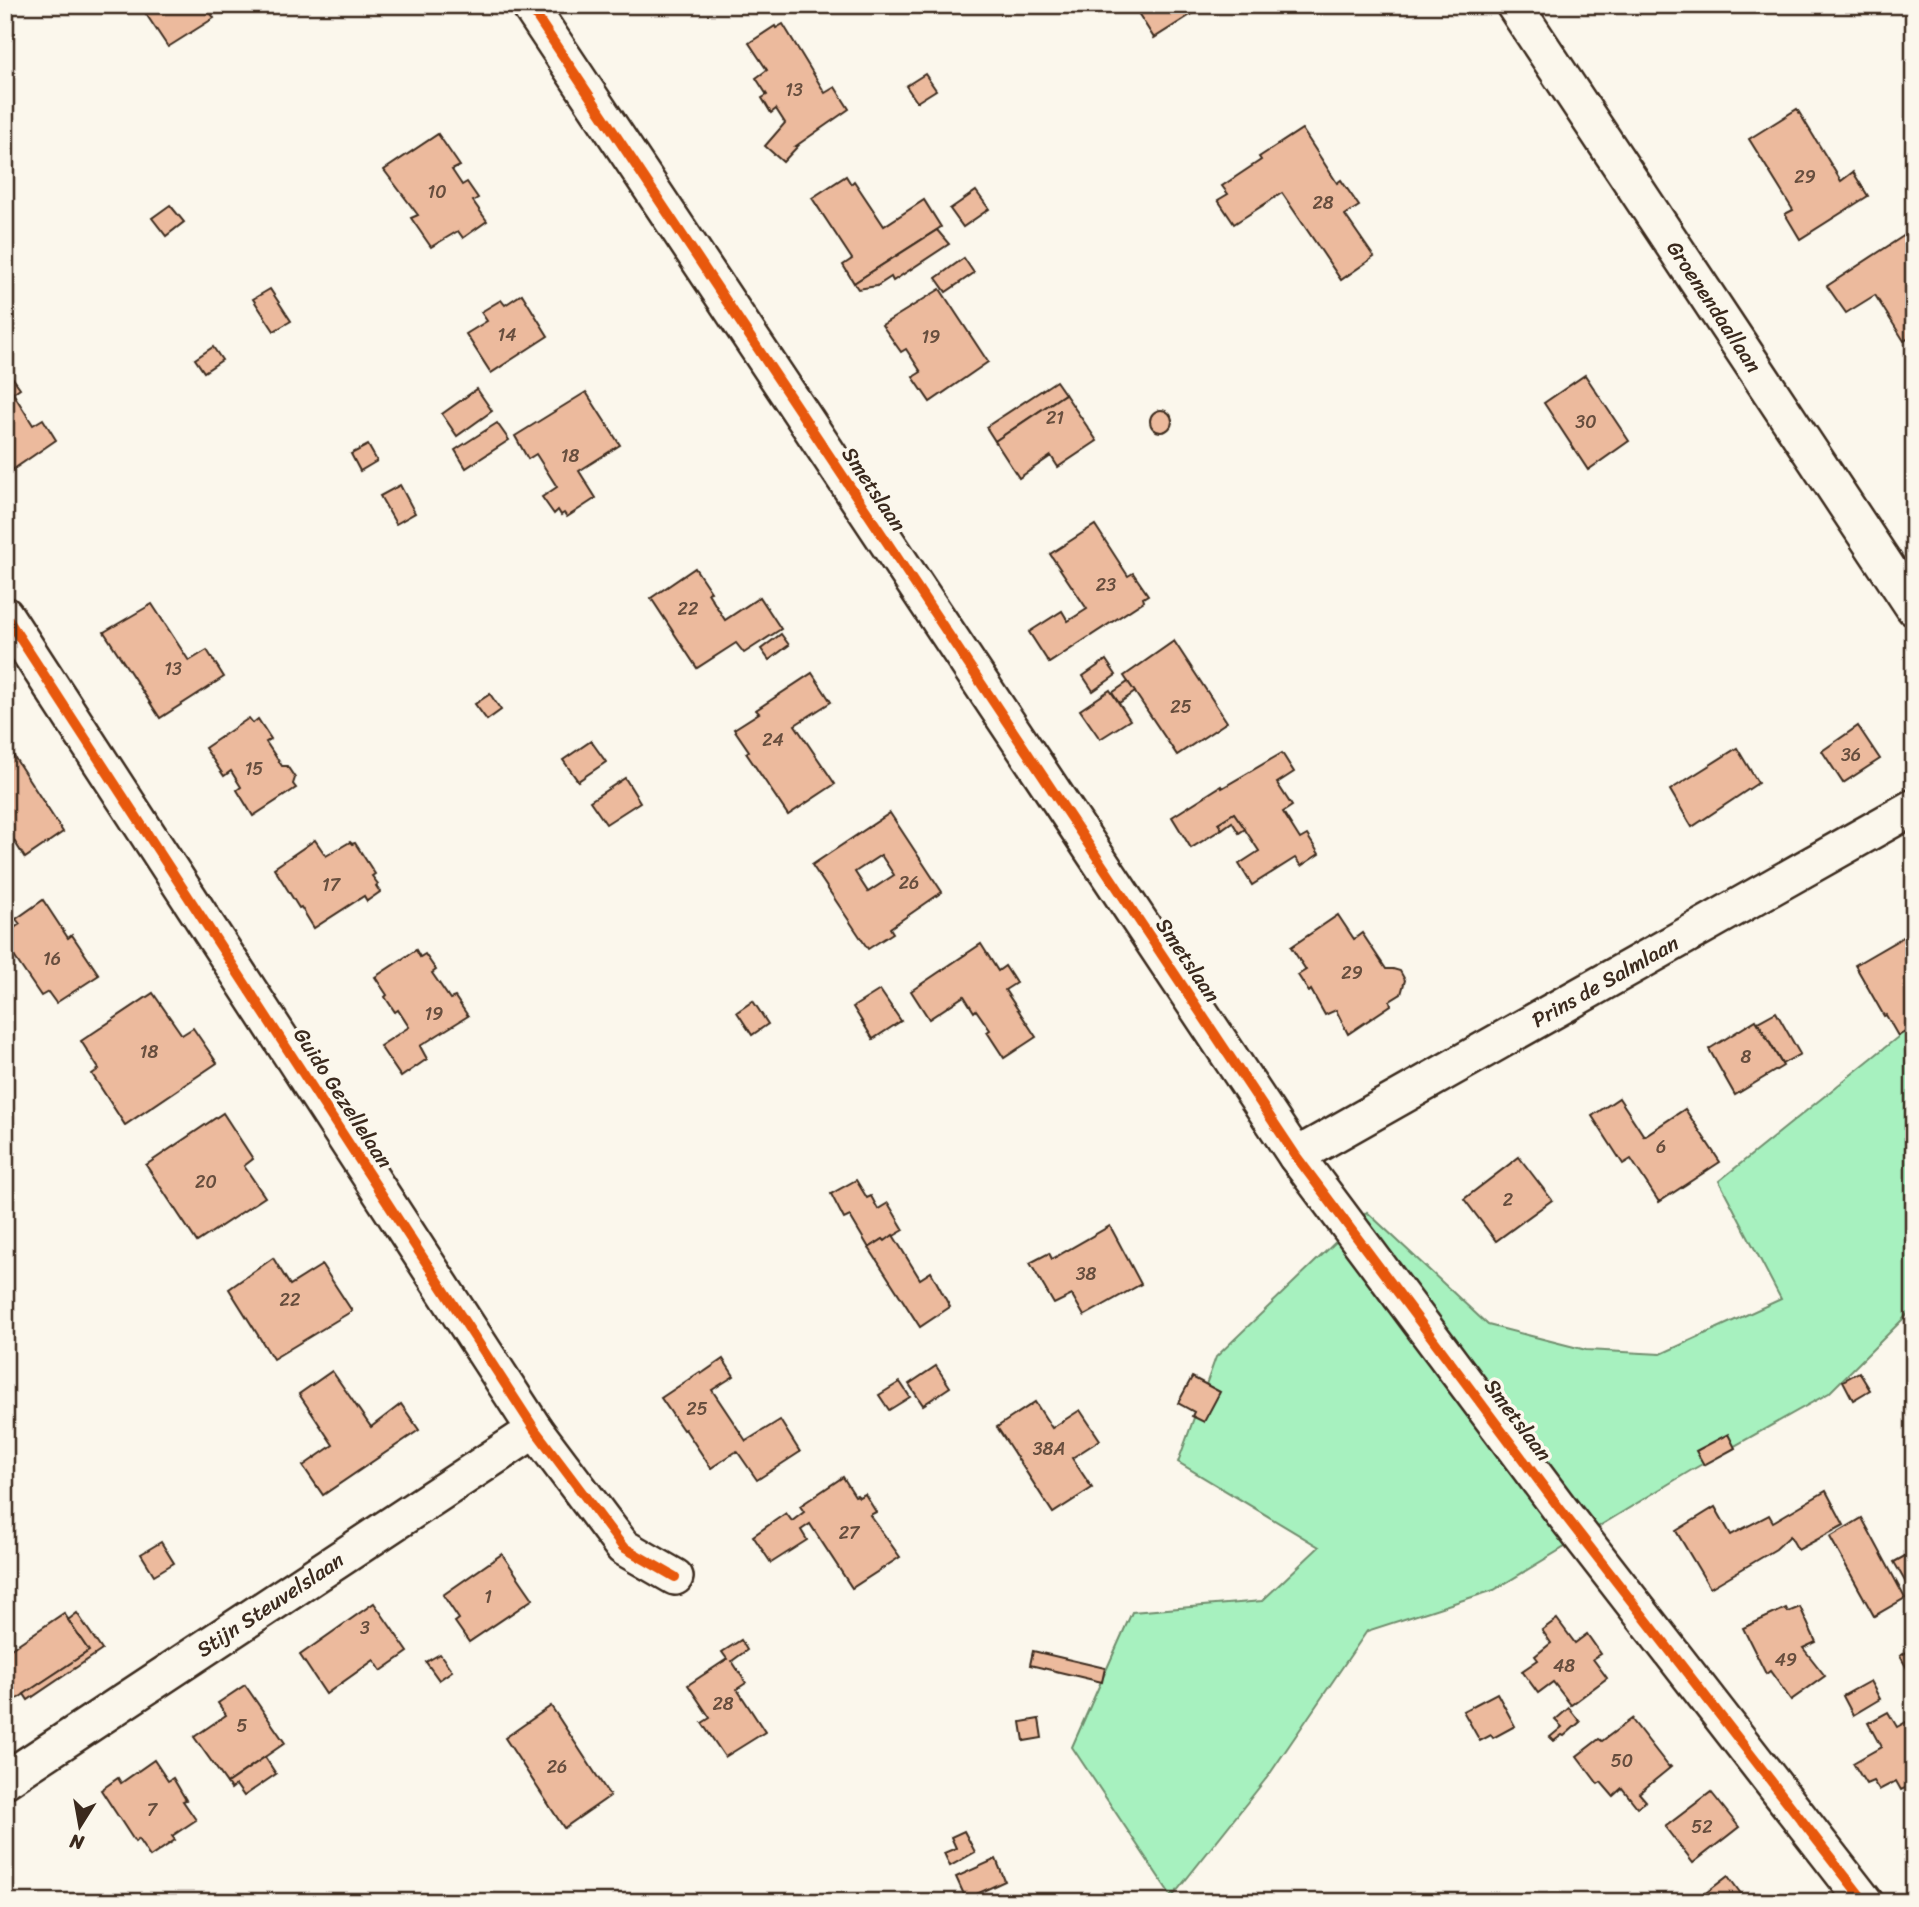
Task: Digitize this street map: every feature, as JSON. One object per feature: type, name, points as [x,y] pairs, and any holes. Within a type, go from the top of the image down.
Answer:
[{"type":"street","name":"Smetslaan","points":[[529,5],[1296,1156],[1560,1509],[1865,1902]]},
{"type":"street","name":"Groenendaallaan","points":[[1514,5],[1914,608]]},
{"type":"street","name":"Guido Gezellelaan","points":[[5,615],[535,1430],[623,1547],[675,1577]]},
{"type":"street","name":"Prins de Salmlaan","points":[[1296,1156],[1914,807]]},
{"type":"street","name":"Stijn Steuvelslaan","points":[[5,1780],[535,1430]]},
{"type":"green space","points":[[1914,1024],[1914,1308],[1829,1393],[1690,1471],[1494,1590],[1367,1631],[1269,1775],[1172,1897],[1072,1747],[1132,1612],[1262,1601],[1319,1547],[1178,1462],[1216,1357],[1367,1212],[1488,1325],[1586,1350],[1661,1354],[1781,1299],[1719,1181]]},
{"type":"building","points":[[147,5],[205,5],[214,18],[168,47],[142,8]]},
{"type":"building","points":[[1133,5],[1206,5],[1154,38]]},
{"type":"building","points":[[783,24],[825,93],[835,87],[849,109],[796,146],[783,162],[765,146],[785,123],[776,109],[771,113],[762,98],[767,95],[756,78],[767,70],[749,43],[775,26],[776,28]]},
{"type":"building","points":[[925,74],[936,90],[917,102],[906,86]]},
{"type":"building","points":[[1797,109],[1841,181],[1853,172],[1868,196],[1800,239],[1785,214],[1793,210],[1749,139]]},
{"type":"building","points":[[1302,129],[1337,183],[1341,180],[1359,206],[1345,215],[1374,257],[1341,280],[1282,193],[1234,224],[1218,200],[1228,194],[1222,186],[1261,160],[1259,157]]},
{"type":"building","points":[[438,134],[460,166],[452,170],[462,185],[467,182],[478,198],[473,201],[487,221],[463,238],[458,231],[431,247],[411,218],[418,215],[384,170]]},
{"type":"building","points":[[846,176],[851,184],[854,181],[884,226],[924,200],[941,227],[854,283],[843,265],[852,259],[812,198]]},
{"type":"building","points":[[976,191],[989,209],[963,227],[950,209]]},
{"type":"building","points":[[170,205],[184,222],[166,236],[152,218]]},
{"type":"building","points":[[937,230],[949,244],[893,281],[891,277],[877,286],[858,289],[854,283]]},
{"type":"building","points":[[1911,231],[1914,235],[1914,335],[1904,341],[1875,295],[1846,313],[1827,286]]},
{"type":"building","points":[[964,258],[974,273],[946,292],[936,278]]},
{"type":"building","points":[[270,289],[291,321],[274,331],[253,299]]},
{"type":"building","points":[[940,289],[988,362],[930,402],[913,377],[921,372],[906,349],[901,352],[882,325]]},
{"type":"building","points":[[522,294],[548,336],[491,373],[466,334],[487,321],[481,312],[501,300],[505,305]]},
{"type":"building","points":[[213,347],[222,360],[204,372],[195,359]]},
{"type":"building","points":[[10,374],[20,388],[13,393],[33,425],[43,419],[56,440],[5,475],[5,377]]},
{"type":"building","points":[[1585,375],[1629,441],[1588,470],[1544,403]]},
{"type":"building","points":[[1056,381],[1065,394],[995,441],[986,427]]},
{"type":"building","points":[[477,389],[492,411],[457,436],[442,414]]},
{"type":"building","points":[[586,392],[620,445],[579,471],[596,498],[567,517],[564,513],[561,515],[558,510],[554,514],[542,497],[557,487],[536,454],[528,459],[515,436]]},
{"type":"building","points":[[1065,394],[1097,441],[1058,467],[1051,456],[1019,478],[995,441]]},
{"type":"building","points":[[1161,410],[1169,413],[1172,421],[1169,429],[1161,432],[1153,429],[1150,421],[1153,413]]},
{"type":"building","points":[[497,423],[509,440],[466,468],[455,450]]},
{"type":"building","points":[[368,445],[377,461],[360,471],[351,454]]},
{"type":"building","points":[[400,485],[415,513],[396,524],[380,496]]},
{"type":"building","points":[[1095,525],[1128,576],[1133,573],[1148,595],[1143,598],[1144,601],[1049,663],[1029,632],[1062,611],[1068,621],[1087,609],[1050,554]]},
{"type":"building","points":[[695,568],[725,620],[760,597],[781,629],[744,653],[736,643],[697,668],[651,598]]},
{"type":"building","points":[[152,604],[189,661],[207,650],[224,677],[160,718],[104,632]]},
{"type":"building","points":[[781,634],[789,645],[769,660],[761,649]]},
{"type":"building","points":[[1174,641],[1227,722],[1177,755],[1124,676]]},
{"type":"building","points":[[1106,660],[1116,675],[1093,691],[1083,676]]},
{"type":"building","points":[[812,673],[831,702],[795,725],[835,784],[788,815],[746,753],[749,751],[734,729],[759,713],[756,710]]},
{"type":"building","points":[[1128,682],[1135,692],[1119,703],[1112,693]]},
{"type":"building","points":[[1110,690],[1130,720],[1100,739],[1080,710]]},
{"type":"building","points":[[490,694],[501,710],[487,720],[475,704]]},
{"type":"building","points":[[249,718],[253,723],[258,719],[271,739],[266,742],[282,766],[287,766],[295,778],[293,784],[296,788],[253,816],[237,790],[241,787],[231,771],[224,776],[205,748]]},
{"type":"building","points":[[1858,726],[1880,759],[1843,783],[1822,751]]},
{"type":"building","points":[[591,741],[606,762],[578,781],[563,760]]},
{"type":"building","points":[[1737,748],[1758,783],[1692,827],[1670,790]]},
{"type":"building","points":[[1282,753],[1294,772],[1277,783],[1292,806],[1283,812],[1300,839],[1307,835],[1319,854],[1301,866],[1295,858],[1252,885],[1239,864],[1259,851],[1234,813],[1218,823],[1222,829],[1191,848],[1172,817],[1221,786],[1222,788]]},
{"type":"building","points":[[13,755],[63,832],[25,858],[11,836],[5,840],[5,761]]},
{"type":"building","points":[[625,778],[640,802],[606,824],[590,801]]},
{"type":"building","points":[[890,813],[942,892],[890,928],[893,933],[868,949],[812,865]],"holes":[[[881,855],[894,875],[868,892],[855,872]]]},
{"type":"building","points":[[1234,813],[1245,829],[1239,833],[1232,822],[1222,829],[1218,823]]},
{"type":"building","points":[[315,840],[326,856],[350,842],[355,843],[375,874],[372,876],[380,892],[367,901],[364,896],[314,928],[274,868]]},
{"type":"building","points":[[43,900],[68,938],[72,935],[99,975],[56,1003],[48,992],[41,996],[5,943],[5,934],[20,924],[16,919]]},
{"type":"building","points":[[1338,915],[1354,939],[1362,933],[1386,969],[1400,971],[1405,980],[1401,994],[1390,1001],[1391,1005],[1348,1034],[1336,1010],[1325,1015],[1311,990],[1309,992],[1298,975],[1306,970],[1291,947]]},
{"type":"building","points":[[1907,935],[1914,948],[1914,1027],[1898,1036],[1855,965]]},
{"type":"building","points":[[981,944],[998,971],[1005,966],[1016,983],[1005,990],[1036,1037],[1004,1058],[987,1032],[990,1030],[964,996],[929,1019],[911,991]]},
{"type":"building","points":[[416,950],[420,957],[425,954],[436,970],[432,973],[450,999],[455,997],[468,1016],[420,1046],[427,1059],[401,1077],[380,1046],[409,1027],[398,1010],[395,1012],[375,977]]},
{"type":"building","points":[[880,990],[901,1021],[873,1039],[853,1007]]},
{"type":"building","points":[[153,993],[182,1035],[193,1028],[217,1063],[125,1125],[92,1074],[99,1069],[81,1041]]},
{"type":"building","points":[[753,1001],[768,1024],[752,1035],[737,1012]]},
{"type":"building","points":[[1776,1012],[1800,1054],[1782,1064],[1758,1022]]},
{"type":"building","points":[[1756,1020],[1783,1066],[1735,1095],[1709,1049]]},
{"type":"building","points":[[1619,1098],[1644,1136],[1685,1109],[1720,1162],[1659,1202],[1631,1159],[1623,1164],[1592,1116]]},
{"type":"building","points":[[223,1113],[253,1159],[244,1166],[265,1197],[197,1242],[146,1165]]},
{"type":"building","points":[[1519,1157],[1552,1200],[1496,1241],[1464,1199]]},
{"type":"building","points":[[856,1180],[867,1198],[871,1196],[878,1209],[888,1203],[904,1230],[869,1248],[850,1216],[844,1219],[831,1194]]},
{"type":"building","points":[[1110,1226],[1141,1284],[1084,1316],[1072,1295],[1054,1304],[1030,1263],[1049,1253],[1052,1259]]},
{"type":"building","points":[[893,1235],[920,1279],[931,1272],[950,1307],[920,1327],[869,1248]]},
{"type":"building","points":[[273,1258],[290,1285],[322,1265],[352,1311],[273,1359],[229,1289]]},
{"type":"building","points":[[723,1359],[734,1376],[712,1390],[746,1441],[780,1420],[800,1452],[757,1480],[737,1451],[711,1468],[661,1398]]},
{"type":"building","points":[[936,1366],[950,1387],[923,1405],[909,1384]]},
{"type":"building","points":[[332,1371],[371,1427],[401,1404],[419,1430],[323,1495],[303,1466],[333,1445],[299,1394]]},
{"type":"building","points":[[1859,1372],[1870,1390],[1853,1400],[1843,1381]]},
{"type":"building","points":[[1192,1377],[1220,1392],[1204,1422],[1192,1416],[1194,1412],[1178,1403]]},
{"type":"building","points":[[900,1382],[910,1397],[889,1410],[879,1395]]},
{"type":"building","points":[[1035,1402],[1052,1428],[1080,1410],[1100,1440],[1072,1458],[1092,1488],[1053,1513],[997,1427]]},
{"type":"building","points":[[1728,1434],[1735,1448],[1704,1465],[1696,1451]]},
{"type":"building","points":[[843,1477],[855,1496],[865,1494],[876,1512],[870,1515],[900,1557],[852,1588],[810,1524],[801,1530],[807,1540],[771,1563],[753,1536],[786,1513],[792,1521],[804,1512],[800,1506]]},
{"type":"building","points":[[1826,1491],[1844,1525],[1798,1550],[1790,1536],[1776,1549],[1710,1588],[1676,1531],[1715,1507],[1731,1535],[1769,1515],[1773,1522]]},
{"type":"building","points":[[1862,1518],[1905,1598],[1874,1616],[1830,1537]]},
{"type":"building","points":[[161,1542],[174,1563],[154,1575],[141,1554]]},
{"type":"building","points":[[1914,1551],[1914,1597],[1894,1562]]},
{"type":"building","points":[[502,1554],[533,1599],[469,1642],[455,1622],[459,1619],[443,1595]]},
{"type":"building","points":[[374,1603],[408,1652],[381,1671],[374,1660],[326,1694],[300,1655]]},
{"type":"building","points":[[1800,1607],[1816,1642],[1803,1648],[1825,1676],[1791,1700],[1770,1671],[1766,1674],[1743,1628],[1786,1608],[1788,1612]]},
{"type":"building","points":[[64,1613],[89,1651],[5,1707],[5,1653]]},
{"type":"building","points":[[77,1613],[102,1650],[28,1700],[24,1694],[89,1651],[68,1620]]},
{"type":"building","points":[[1557,1619],[1575,1643],[1587,1634],[1601,1654],[1593,1659],[1607,1678],[1571,1705],[1553,1682],[1538,1693],[1522,1671],[1538,1660],[1535,1656],[1551,1643],[1542,1630]]},
{"type":"building","points":[[741,1640],[747,1650],[732,1661],[746,1683],[737,1689],[765,1732],[725,1757],[702,1723],[710,1718],[688,1685],[727,1659],[722,1652]]},
{"type":"building","points":[[1914,1648],[1914,1681],[1900,1656]]},
{"type":"building","points":[[1033,1651],[1105,1668],[1102,1682],[1030,1665]]},
{"type":"building","points":[[440,1654],[452,1671],[439,1680],[426,1662]]},
{"type":"building","points":[[1870,1681],[1880,1699],[1853,1715],[1843,1696]]},
{"type":"building","points":[[245,1685],[285,1743],[227,1783],[194,1737],[226,1715],[218,1703]]},
{"type":"building","points":[[1497,1693],[1515,1726],[1493,1738],[1491,1735],[1480,1741],[1463,1711]]},
{"type":"building","points":[[551,1706],[610,1796],[564,1828],[505,1738]]},
{"type":"building","points":[[1569,1708],[1580,1722],[1554,1741],[1550,1737],[1562,1727],[1555,1720]]},
{"type":"building","points":[[1888,1712],[1897,1727],[1906,1722],[1914,1734],[1914,1758],[1909,1761],[1914,1769],[1914,1784],[1901,1790],[1896,1781],[1879,1790],[1873,1781],[1866,1784],[1853,1763],[1881,1747],[1868,1723]]},
{"type":"building","points":[[1633,1718],[1671,1767],[1639,1793],[1646,1801],[1637,1807],[1622,1788],[1613,1796],[1601,1782],[1598,1784],[1577,1756]]},
{"type":"building","points":[[1039,1719],[1042,1738],[1024,1741],[1021,1722]]},
{"type":"building","points":[[265,1757],[276,1774],[244,1796],[236,1785],[231,1789],[227,1783]]},
{"type":"building","points":[[154,1760],[168,1781],[173,1778],[186,1800],[183,1801],[196,1820],[172,1836],[175,1840],[150,1857],[138,1839],[135,1842],[101,1790],[118,1778],[121,1783]]},
{"type":"building","points":[[1711,1792],[1739,1827],[1693,1863],[1665,1827]]},
{"type":"building","points":[[1914,1827],[1912,1850],[1905,1838],[1909,1836],[1906,1831]]},
{"type":"building","points":[[964,1831],[975,1852],[950,1866],[944,1853],[956,1848],[951,1837]]},
{"type":"building","points":[[996,1859],[1005,1881],[966,1899],[956,1877]]},
{"type":"building","points":[[1728,1876],[1747,1902],[1694,1902]]},
{"type":"cycle path","points":[[529,5],[1296,1156],[1560,1509],[1865,1902]]},
{"type":"cycle path","points":[[5,615],[535,1430],[623,1547],[675,1577]]}]
